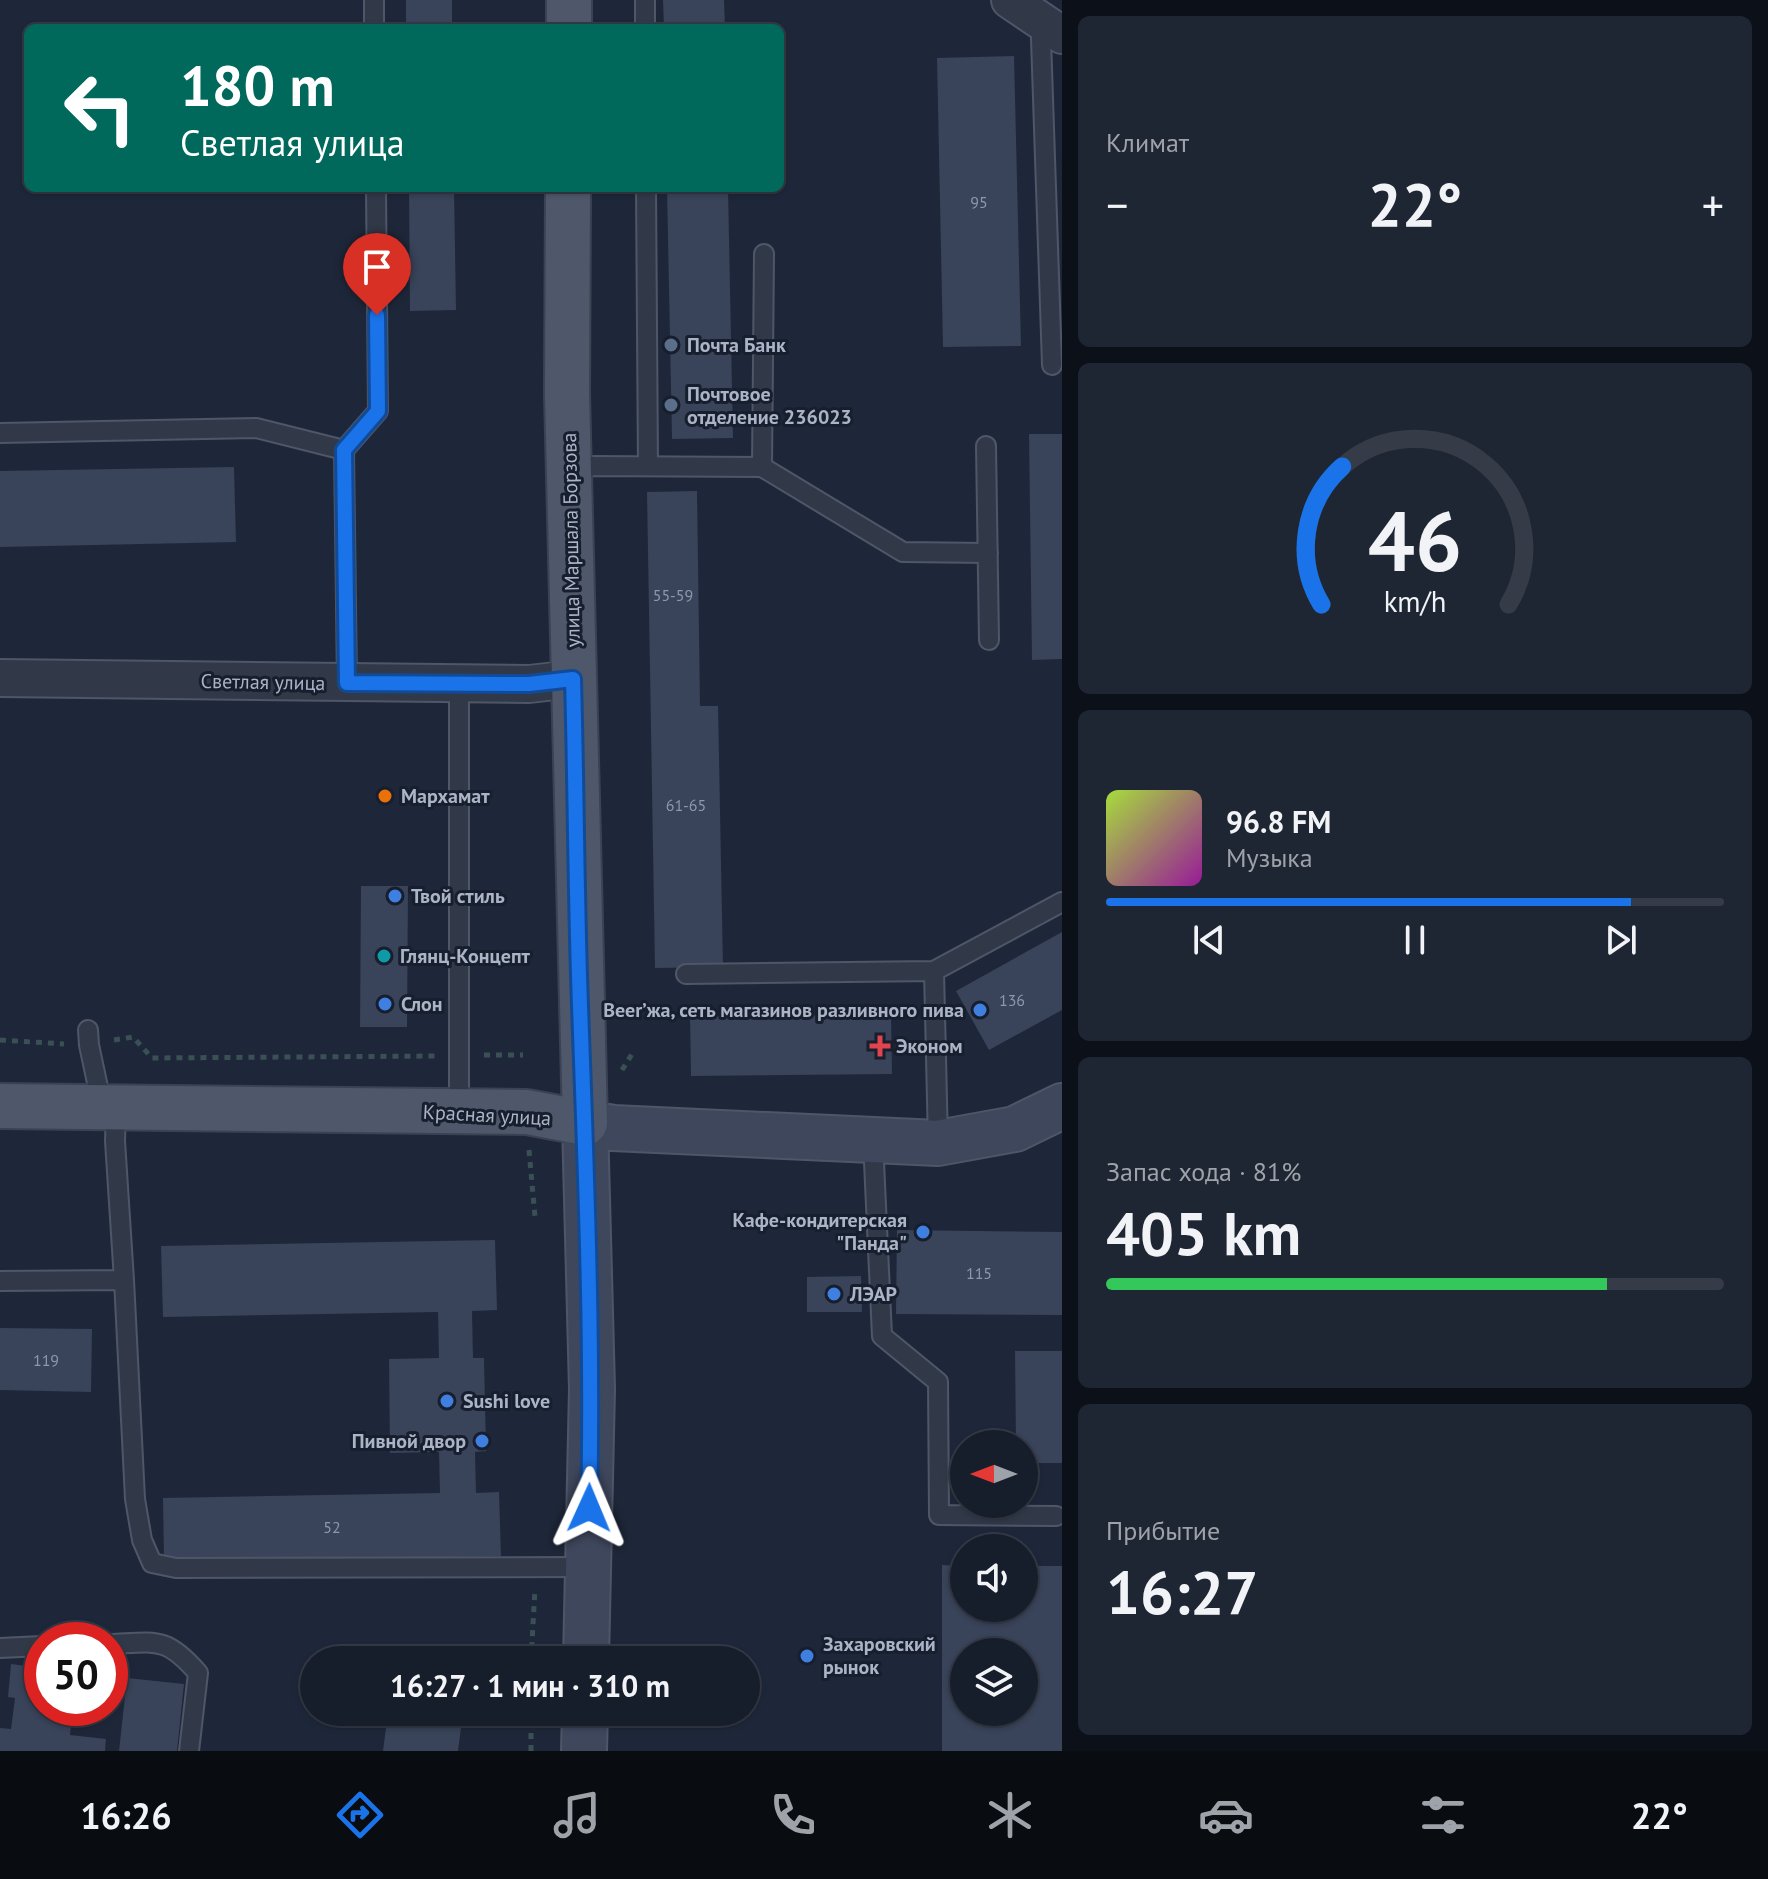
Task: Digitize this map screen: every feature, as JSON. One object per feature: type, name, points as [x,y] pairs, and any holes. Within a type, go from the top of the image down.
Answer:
[{"type":"main road","points":[[569,0],[569,24]]},
{"type":"main road","name":"улица Маршала Борзова","points":[[568,192],[567,394],[592,1389],[586,1646]]},
{"type":"main road","name":"Красная улица","points":[[0,1106],[527,1112],[613,1128],[938,1143],[1015,1129],[1062,1106]]},
{"type":"main road","points":[[584,1751],[585,1726]]},
{"type":"street","points":[[1010,0],[1053,29]]},
{"type":"street","name":"Светлая улица","points":[[0,678],[529,684],[573,679]]},
{"type":"lane","points":[[374,0],[374,24]]},
{"type":"lane","points":[[645,0],[645,24]]},
{"type":"lane","points":[[1052,365],[1041,39],[1053,29]]},
{"type":"lane","points":[[347,683],[344,450],[378,411],[376,192]]},
{"type":"lane","points":[[646,192],[648,466]]},
{"type":"lane","points":[[762,467],[764,254]]},
{"type":"lane","points":[[0,433],[256,428],[344,450]]},
{"type":"lane","points":[[986,446],[989,640]]},
{"type":"lane","points":[[570,470],[587,466],[762,467],[903,552],[988,553]]},
{"type":"lane","points":[[459,683],[459,1112]]},
{"type":"lane","points":[[686,974],[934,971],[1062,902]]},
{"type":"lane","points":[[934,971],[938,1143]]},
{"type":"lane","points":[[88,1037],[109,1106],[115,1141],[135,1499],[142,1540],[152,1563],[176,1568],[588,1567]]},
{"type":"lane","points":[[873,1140],[882,1336],[938,1382],[939,1515],[1056,1516]]},
{"type":"lane","points":[[0,1281],[124,1280]]},
{"type":"lane","points":[[128,1643],[155,1642],[179,1651],[198,1673],[189,1751]]},
{"type":"lane","points":[[0,1648],[24,1647]]},
{"type":"path","points":[[0,1040],[133,1037],[152,1058],[523,1055]]},
{"type":"path","points":[[529,1143],[535,1217]]},
{"type":"path","points":[[532,1646],[536,1567]]},
{"type":"path","points":[[531,1726],[531,1751]]},
{"type":"building","points":[[406,0],[452,0],[452,24],[406,24]]},
{"type":"building","points":[[663,0],[724,0],[725,24],[664,24]]},
{"type":"building","points":[[1014,56],[1021,346],[943,347],[937,58]]},
{"type":"building","points":[[409,192],[454,192],[456,310],[410,311]]},
{"type":"building","points":[[667,192],[728,192],[733,438],[672,439]]},
{"type":"building","points":[[1029,434],[1062,434],[1062,659],[1032,660]]},
{"type":"building","points":[[234,467],[236,542],[0,547],[0,471]]},
{"type":"building","points":[[697,491],[700,706],[718,706],[723,967],[655,968],[647,492]]},
{"type":"building","name":"Глянц-Концепт","points":[[361,886],[408,886],[407,1027],[360,1027]]},
{"type":"building","points":[[1062,932],[1062,1010],[989,1050],[956,991]]},
{"type":"building","points":[[891,1015],[892,1074],[691,1076],[690,1016]]},
{"type":"building","points":[[897,1230],[1062,1232],[1062,1315],[896,1314]]},
{"type":"building","points":[[495,1240],[497,1310],[472,1311],[473,1358],[484,1358],[486,1451],[475,1452],[476,1493],[499,1492],[501,1556],[164,1562],[163,1498],[440,1493],[439,1452],[390,1453],[389,1359],[439,1358],[438,1312],[163,1317],[161,1246]]},
{"type":"building","name":"ЛЭАР","points":[[861,1276],[862,1312],[807,1312],[807,1277]]},
{"type":"building","points":[[0,1328],[92,1329],[91,1392],[0,1390]]},
{"type":"building","points":[[1015,1351],[1062,1351],[1062,1463],[1038,1463],[1038,1430],[1016,1430]]},
{"type":"building","points":[[942,1565],[950,1565],[950,1622],[1038,1622],[1038,1566],[1062,1566],[1062,1751],[942,1751]]},
{"type":"building","points":[[11,1664],[24,1666],[24,1726],[71,1726],[70,1735],[106,1739],[105,1751],[0,1751],[0,1728],[11,1729],[15,1698],[8,1697]]},
{"type":"building","points":[[128,1678],[184,1684],[177,1751],[119,1751],[122,1726],[128,1726]]},
{"type":"building","points":[[386,1726],[461,1726],[458,1751],[383,1751]]},
{"type":"place","name":"Почта Банк","points":[[671,345]]},
{"type":"place","name":"Почтовое отделение 236023","points":[[671,405]]},
{"type":"place","name":"Мархамат","points":[[385,796]]},
{"type":"place","name":"Твой стиль","points":[[395,896]]},
{"type":"place","name":"Глянц-Концепт","points":[[384,956]]},
{"type":"place","name":"Слон","points":[[385,1004]]},
{"type":"place","name":"Beer’жа, сеть магазинов разливного пива","points":[[980,1010]]},
{"type":"place","name":"Эконом","points":[[880,1046]]},
{"type":"place","name":"Кафе-кондитерская \"Панда\"","points":[[923,1232]]},
{"type":"place","name":"ЛЭАР","points":[[834,1294]]},
{"type":"place","name":"Sushi love","points":[[447,1401]]},
{"type":"place","name":"Пивной двор","points":[[482,1441]]},
{"type":"place","name":"Захаровский рынок","points":[[807,1656]]},
{"type":"route","points":[[377,315],[378,411],[344,450],[347,683],[529,684],[573,679],[580,1003],[589,1219],[592,1389],[589,1508]]}]
